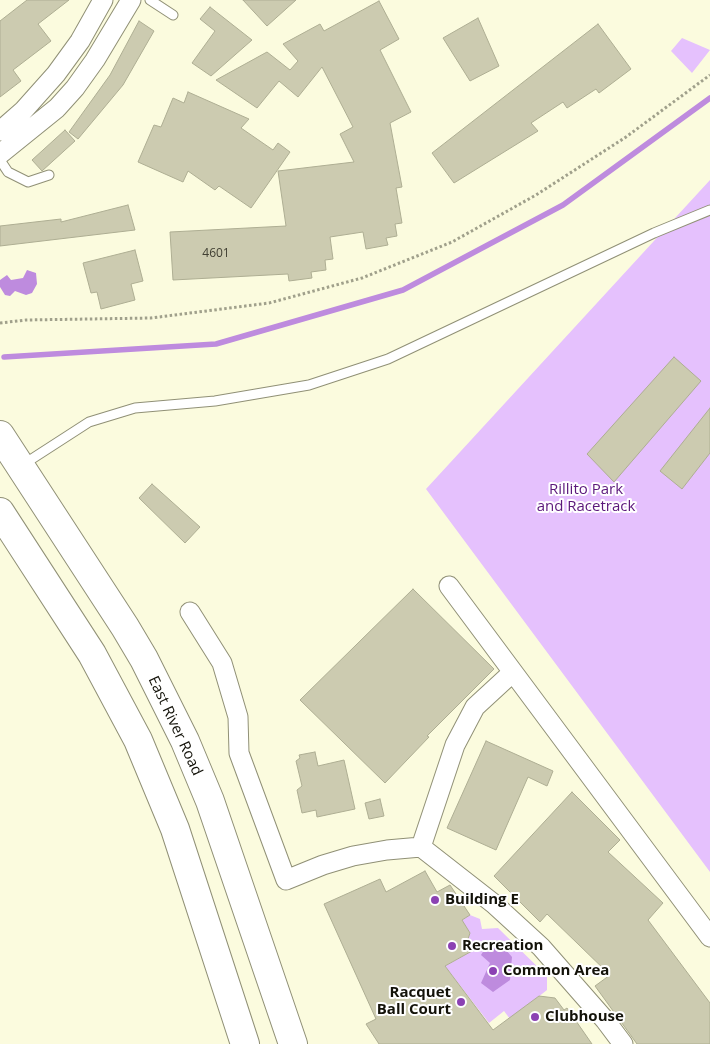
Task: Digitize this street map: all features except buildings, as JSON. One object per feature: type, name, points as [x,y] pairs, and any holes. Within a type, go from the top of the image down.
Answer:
[{"type":"main road","name":"East River Road","points":[[0,435],[125,627],[144,659],[185,741],[210,802],[293,1044]]},
{"type":"main road","points":[[0,512],[92,654],[138,740],[175,829],[245,1044]]},
{"type":"street","points":[[0,131],[23,111],[56,74],[80,41],[104,0]]},
{"type":"street","points":[[0,154],[44,119],[75,88],[95,60],[131,0]]},
{"type":"street","points":[[449,586],[710,937]]},
{"type":"street","points":[[190,612],[222,663],[238,717],[239,753],[286,880],[323,865],[353,856],[387,850],[422,847],[494,904],[541,946],[605,1020],[623,1044]]},
{"type":"street","points":[[422,847],[455,745],[475,707],[513,672]]},
{"type":"lane","points":[[150,0],[173,15]]},
{"type":"lane","points":[[0,160],[8,172],[28,182],[48,175]]},
{"type":"lane","points":[[21,466],[89,422],[135,408],[215,401],[309,385],[388,359],[654,233],[710,210]]},
{"type":"path","points":[[0,323],[26,320],[151,318],[269,303],[362,278],[452,242],[536,195],[626,137],[710,75]]},
{"type":"green space","points":[[682,38],[710,50],[692,73],[671,51]]},
{"type":"green space","name":"Rillito Park and Racetrack","points":[[710,180],[710,872],[426,489]]},
{"type":"green space","name":"Common Area","points":[[470,915],[480,919],[482,929],[498,928],[547,976],[547,990],[510,1019],[504,1011],[489,1023],[445,966],[472,951],[467,942],[470,933],[462,920]]},
{"type":"shaded area","points":[[27,270],[36,273],[37,284],[32,293],[26,295],[15,291],[10,296],[5,295],[0,287],[0,280],[7,275],[11,280],[23,278]]},
{"type":"shaded area","points":[[502,940],[507,945],[506,950],[512,957],[510,980],[493,992],[481,983],[490,963],[481,955],[484,950]]},
{"type":"waterway","points":[[4,357],[216,344],[403,290],[563,205],[710,98]]},
{"type":"place","name":"Building E","points":[[435,900]]},
{"type":"place","name":"Recreation","points":[[452,946]]},
{"type":"place","name":"Common Area","points":[[493,971]]},
{"type":"place","name":"Racquet Ball Court","points":[[461,1002]]},
{"type":"place","name":"Clubhouse","points":[[535,1017]]}]
